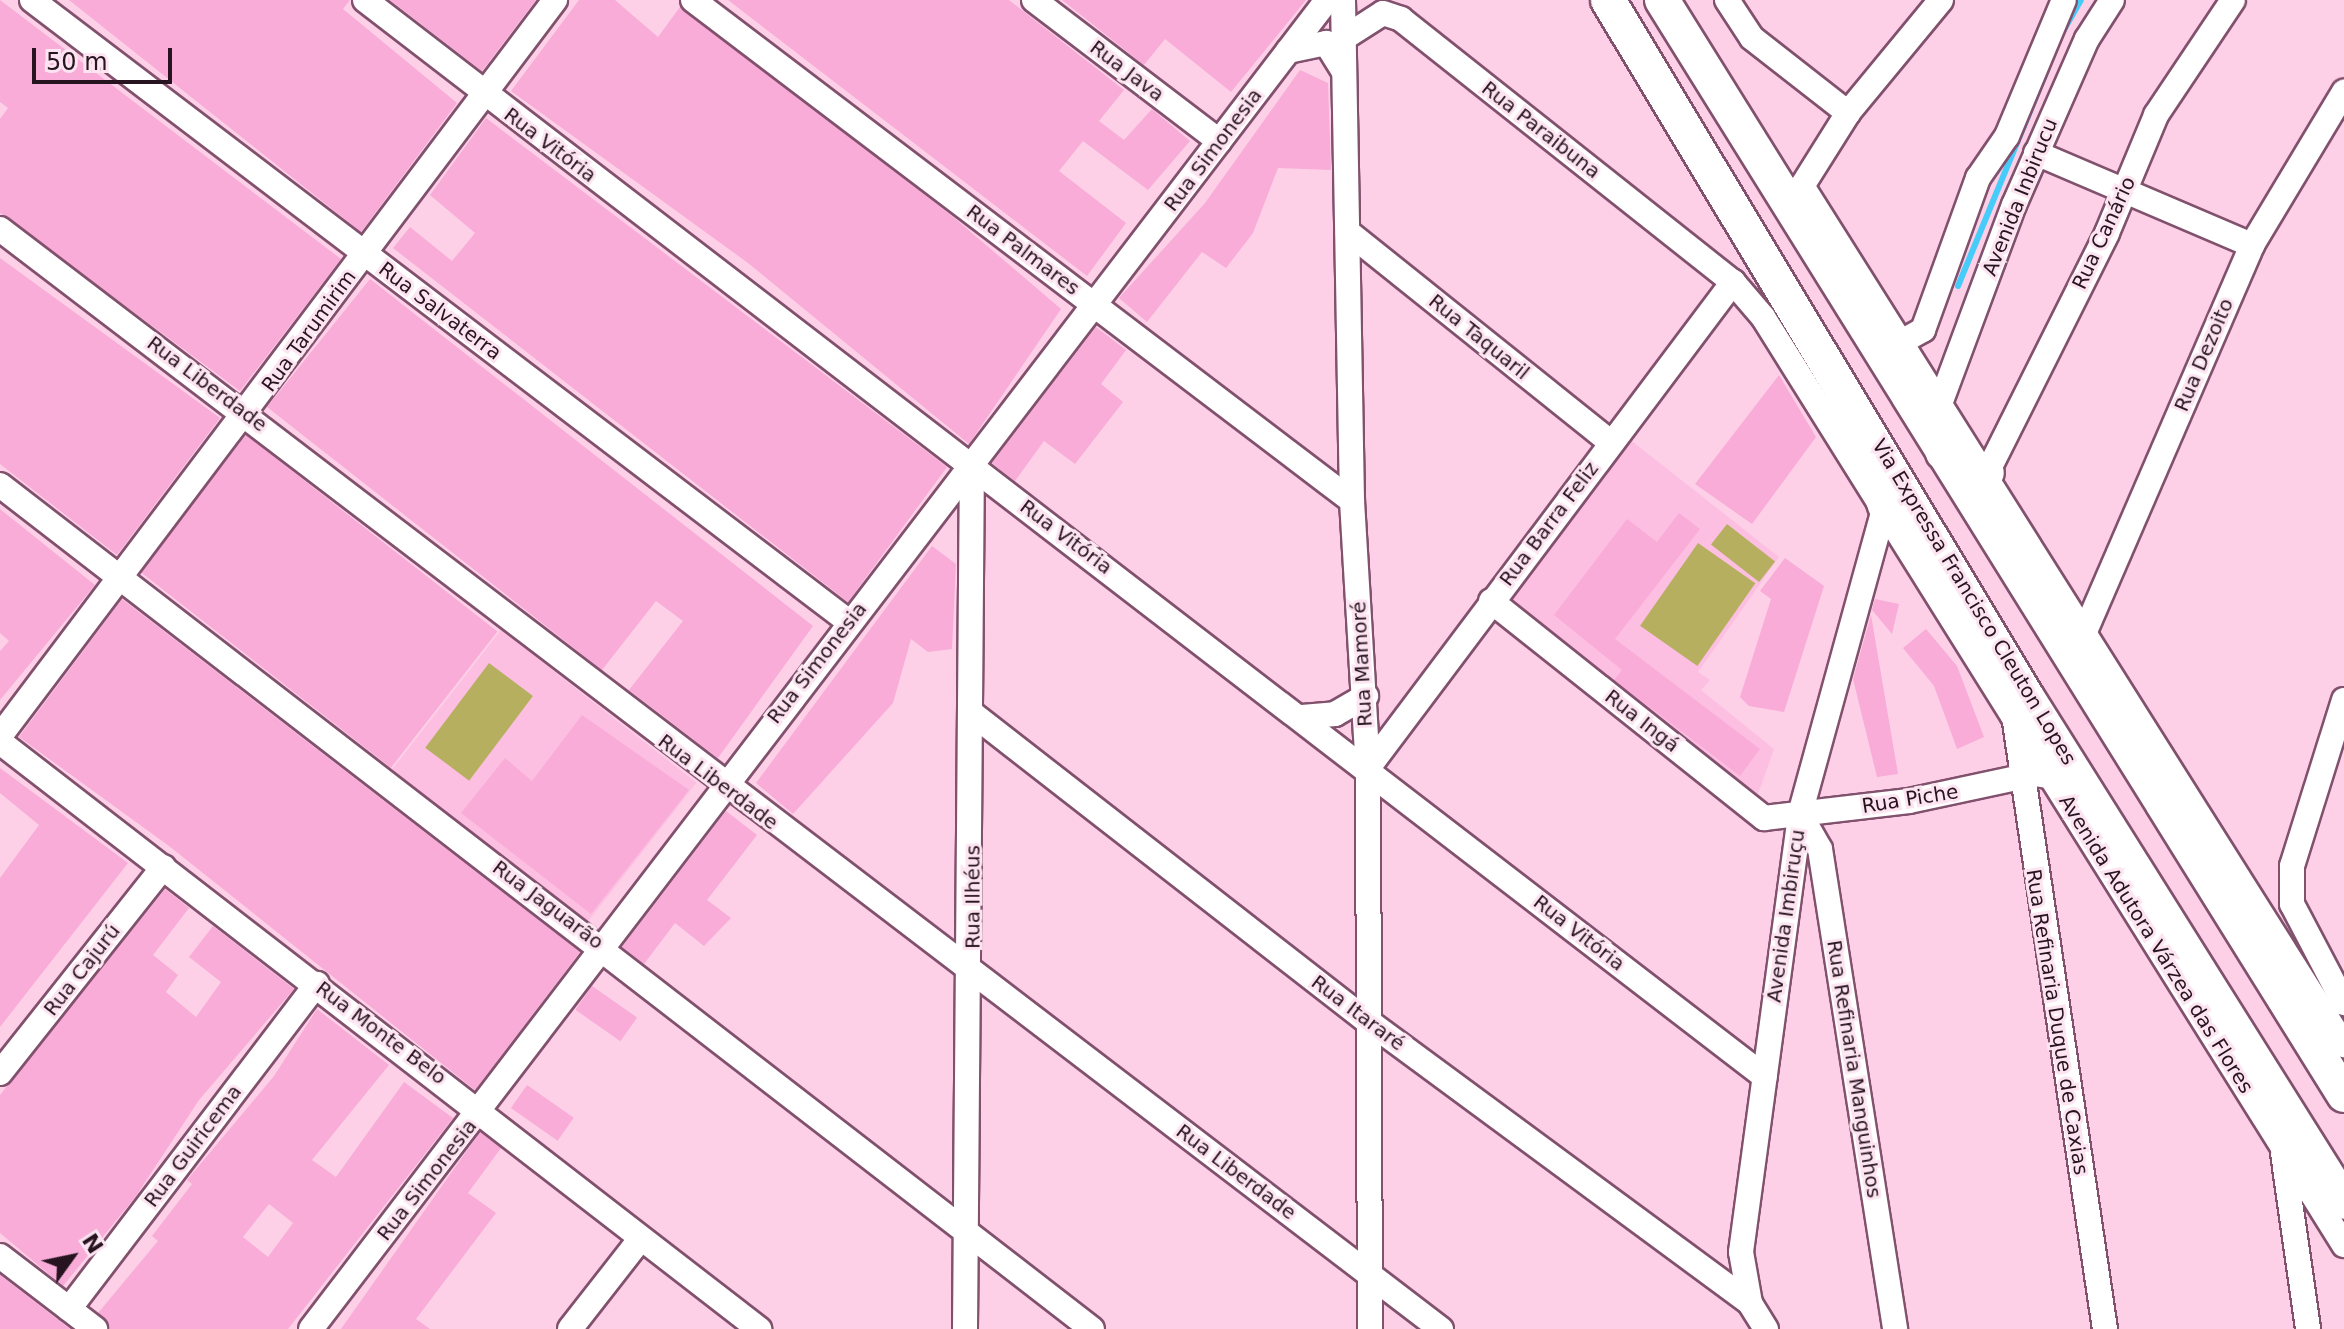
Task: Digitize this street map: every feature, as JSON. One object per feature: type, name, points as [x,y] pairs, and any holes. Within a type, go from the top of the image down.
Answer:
[{"type":"highway","name":"Via Expressa Francisco Cleuton Lopes","points":[[1608,0],[1853,398],[2027,697],[2344,1202]]},
{"type":"highway","points":[[1662,0],[2344,1095]]},
{"type":"highway","points":[[1853,398],[1885,506]]},
{"type":"highway","points":[[1943,453],[1987,473]]},
{"type":"street","name":"Rua Salvaterra","points":[[32,0],[849,622]]},
{"type":"street","name":"Rua Vitória","points":[[365,0],[483,94],[1302,717],[1765,1077]]},
{"type":"street","name":"Rua Tarumirim","points":[[0,736],[248,414],[555,0]]},
{"type":"street","name":"Rua Palmares","points":[[693,0],[1352,501]]},
{"type":"street","name":"Rua Java","points":[[1034,0],[1219,141]]},
{"type":"street","name":"Rua Simonesia","points":[[311,1329],[482,1110],[722,786],[849,622],[954,506],[972,466],[1327,0]]},
{"type":"street","name":"Rua Mamoré","points":[[1343,0],[1352,501],[1368,768],[1365,1019],[1370,1329]]},
{"type":"street","points":[[1727,0],[1752,38],[1848,113]]},
{"type":"street","points":[[1941,0],[1848,113],[1802,186],[2086,629],[2344,1045]]},
{"type":"street","name":"Avenida Inbirucu","points":[[1903,341],[1923,330],[1978,178],[2007,136],[2064,0]]},
{"type":"street","name":"Avenida Inbirucu","points":[[1941,401],[2036,153],[2112,0]]},
{"type":"street","name":"Rua Canário","points":[[1987,473],[2125,190],[2156,115],[2233,0]]},
{"type":"street","name":"Rua Paraibuna","points":[[1344,38],[1383,13],[1401,19],[1733,282]]},
{"type":"street","points":[[1288,51],[1326,43],[1345,76]]},
{"type":"street","name":"Rua Dezoito","points":[[2086,629],[2252,245],[2344,92]]},
{"type":"street","points":[[2036,153],[2252,245]]},
{"type":"street","name":"Rua Liberdade","points":[[0,229],[248,414],[722,786],[973,971],[1441,1329]]},
{"type":"street","name":"Rua Taquaril","points":[[1348,232],[1611,443]]},
{"type":"street","name":"Rua Barra Feliz","points":[[1368,768],[1733,282]]},
{"type":"street","name":"Avenida Adutora Várzea das Flores","points":[[1733,282],[1885,506],[2344,1245]]},
{"type":"street","name":"Rua Ilhéus","points":[[965,1329],[973,971],[974,525],[954,506],[972,466]]},
{"type":"street","name":"Rua Jaguarão","points":[[0,485],[602,947],[1092,1329]]},
{"type":"street","points":[[954,506],[1013,496]]},
{"type":"street","name":"Avenida Imbiruçu","points":[[1766,1329],[1750,1303],[1741,1252],[1800,814],[1885,506]]},
{"type":"street","name":"Rua Ingá","points":[[1491,601],[1764,818],[1800,814]]},
{"type":"street","points":[[1302,717],[1335,714],[1366,696]]},
{"type":"street","points":[[2344,700],[2299,830],[2292,904],[2344,1003]]},
{"type":"street","name":"Rua Itararé","points":[[974,715],[1365,1019],[1750,1303]]},
{"type":"street","name":"Rua Refinaria Duque de Caxias","points":[[2014,715],[2020,779],[2105,1329]]},
{"type":"street","name":"Rua Monte Belo","points":[[0,742],[482,1110],[759,1329]]},
{"type":"street","name":"Rua Piche","points":[[1800,814],[2020,779],[2053,777]]},
{"type":"street","name":"Rua Refinaria Manguinhos","points":[[1800,814],[1820,849],[1895,1329]]},
{"type":"street","name":"Rua Cajurú","points":[[0,1073],[163,867]]},
{"type":"street","points":[[2259,909],[2292,904]]},
{"type":"street","name":"Rua Guiricema","points":[[69,1309],[317,984]]},
{"type":"street","points":[[2282,1145],[2308,1329]]},
{"type":"street","points":[[570,1329],[641,1238]]},
{"type":"street","points":[[0,1256],[95,1329]]},
{"type":"shaded area","points":[[1628,438],[1779,557],[1698,672],[1710,680],[1701,690],[1774,749],[1758,794],[1498,601]]},
{"type":"shaded area","points":[[1727,524],[1775,562],[1759,582],[1711,544]]},
{"type":"shaded area","points":[[1698,543],[1755,583],[1697,666],[1640,626]]},
{"type":"shaded area","points":[[501,630],[696,783],[586,924],[391,771]]},
{"type":"shaded area","points":[[489,663],[533,696],[469,781],[425,748]]},
{"type":"building","points":[[0,0],[341,259],[240,391],[0,213],[0,119],[8,108],[0,102]]},
{"type":"building","points":[[69,0],[350,0],[343,9],[457,103],[361,232]]},
{"type":"building","points":[[390,0],[536,0],[482,71]]},
{"type":"building","points":[[579,0],[615,0],[658,37],[680,7],[952,216],[1061,309],[969,444],[748,263],[511,91]]},
{"type":"building","points":[[728,0],[1009,0],[1124,90],[1099,121],[1124,140],[1152,109],[1190,141],[1148,190],[1083,141],[1059,171],[1126,223],[1087,276]]},
{"type":"building","points":[[1062,0],[1306,0],[1231,92],[1165,39],[1144,65]]},
{"type":"building","points":[[1300,70],[1328,83],[1331,170],[1278,168],[1253,233],[1226,268],[1202,252],[1147,322],[1119,298],[1205,203]]},
{"type":"building","points":[[486,118],[947,467],[848,602],[393,248],[410,227],[452,261],[475,233],[430,195]]},
{"type":"building","points":[[0,258],[220,418],[117,555],[0,464]]},
{"type":"building","points":[[370,279],[813,626],[718,758],[629,690],[683,621],[656,601],[602,670],[267,407]]},
{"type":"building","points":[[1096,327],[1126,350],[1101,384],[1123,402],[1075,464],[1044,441],[1015,481],[992,463]]},
{"type":"building","points":[[1779,375],[1816,437],[1752,524],[1695,484]]},
{"type":"building","points":[[246,435],[497,631],[391,768],[139,571]]},
{"type":"building","points":[[0,509],[95,585],[0,700],[0,651],[9,641],[0,633]]},
{"type":"building","points":[[1679,513],[1700,529],[1615,639],[1760,749],[1740,776],[1614,680],[1622,670],[1554,615],[1627,519],[1657,542]]},
{"type":"building","points":[[932,546],[956,564],[952,649],[928,652],[911,639],[893,703],[793,814],[756,783]]},
{"type":"building","points":[[1785,558],[1824,586],[1784,712],[1749,706],[1740,697],[1771,599],[1760,591]]},
{"type":"building","points":[[122,599],[580,952],[475,1090],[169,846],[19,737]]},
{"type":"building","points":[[1875,599],[1899,604],[1892,634],[1872,610]]},
{"type":"building","points":[[1871,615],[1898,774],[1877,777],[1853,679]]},
{"type":"building","points":[[1926,629],[1957,666],[1984,737],[1957,749],[1934,686],[1903,648]]},
{"type":"building","points":[[582,715],[689,790],[591,914],[461,813],[505,758],[532,781]]},
{"type":"building","points":[[0,768],[128,863],[0,1027],[0,878],[39,825],[0,793]]},
{"type":"building","points":[[726,811],[757,835],[707,900],[731,918],[704,946],[675,923],[644,964],[622,947]]},
{"type":"building","points":[[165,889],[189,908],[153,955],[178,975],[166,992],[196,1017],[221,982],[189,957],[213,926],[294,989],[199,1100],[136,1196],[63,1286],[0,1233],[0,1095]]},
{"type":"building","points":[[592,986],[637,1018],[620,1041],[575,1010]]},
{"type":"building","points":[[317,1009],[389,1065],[312,1160],[336,1177],[404,1082],[453,1118],[288,1329],[110,1329],[98,1313],[158,1241],[152,1236],[192,1184],[187,1180],[274,1076]],"holes":[[[269,1204],[293,1223],[268,1257],[243,1237]]]},
{"type":"building","points":[[527,1085],[574,1118],[558,1141],[511,1108]]},
{"type":"building","points":[[480,1132],[501,1148],[468,1193],[496,1213],[416,1319],[430,1329],[341,1329]]},
{"type":"building","points":[[0,1275],[70,1329],[0,1329]]},
{"type":"waterway","points":[[2061,35],[2081,0]]},
{"type":"waterway","points":[[1958,286],[2048,68]]}]
